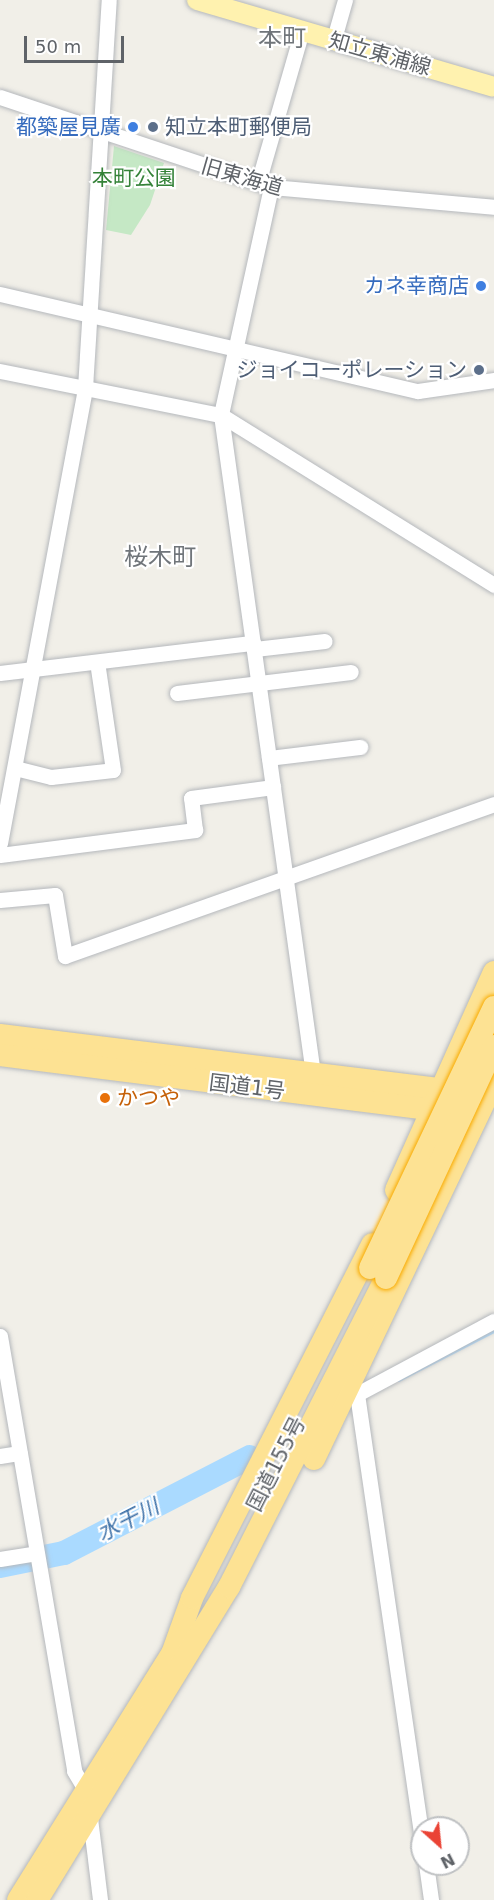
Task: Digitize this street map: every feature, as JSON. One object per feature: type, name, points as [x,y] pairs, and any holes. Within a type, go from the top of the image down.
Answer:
[{"type":"highway","points":[[178,1658],[192,1598],[388,1209],[428,1109],[494,972]]},
{"type":"highway","name":"国道155号","points":[[378,1273],[494,1007]]},
{"type":"highway","name":"国道1号","points":[[0,1035],[438,1089],[492,1090]]},
{"type":"highway","name":"国道155号","points":[[37,1900],[90,1818],[178,1658],[316,1386],[378,1273],[494,1046]]},
{"type":"highway","name":"国道1号","points":[[0,1055],[487,1116]]},
{"type":"highway","points":[[178,1658],[228,1611],[355,1391],[487,1116],[492,1090]]},
{"type":"highway","name":"国道155号","points":[[18,1900],[86,1791],[178,1658]]},
{"type":"main road","name":"知立東浦線","points":[[203,1],[302,30],[333,42],[494,87]]},
{"type":"street","points":[[0,843],[85,388],[98,131],[109,0]]},
{"type":"street","points":[[333,42],[345,0]]},
{"type":"street","points":[[302,30],[265,185],[221,415],[313,1074]]},
{"type":"street","name":"旧東海道","points":[[0,97],[265,185],[494,207]]},
{"type":"street","points":[[0,294],[90,313],[232,349],[418,391],[494,380]]},
{"type":"street","points":[[0,371],[221,415],[494,585]]},
{"type":"street","points":[[0,673],[254,646],[325,641]]},
{"type":"street","points":[[15,768],[51,777],[113,770],[97,662]]},
{"type":"street","points":[[177,693],[351,672]]},
{"type":"street","points":[[269,758],[360,747]]},
{"type":"street","points":[[0,855],[195,831],[191,798],[273,787]]},
{"type":"street","points":[[0,900],[55,895],[65,956],[494,804]]},
{"type":"street","points":[[419,1816],[355,1391],[494,1320]]},
{"type":"street","points":[[0,1336],[74,1772],[86,1791]]},
{"type":"street","points":[[0,1455],[20,1453]]},
{"type":"street","points":[[0,1558],[37,1553]]},
{"type":"street","points":[[90,1818],[100,1900]]},
{"type":"street","points":[[428,1876],[431,1900]]},
{"type":"green space","name":"本町公園","points":[[114,146],[164,163],[150,205],[131,235],[106,230]]},
{"type":"waterway","name":"水干川","points":[[399,1380],[494,1331]]},
{"type":"waterway","name":"水干川","points":[[0,1566],[64,1553],[250,1457]]},
{"type":"place","name":"都築屋見廣","points":[[133,127]]},
{"type":"place","name":"知立本町郵便局","points":[[153,127]]},
{"type":"place","name":"カネ幸商店","points":[[481,286]]},
{"type":"place","name":"ジョイコーポレーション","points":[[479,370]]},
{"type":"place","name":"かつや","points":[[105,1098]]},
{"type":"district","name":"本町","points":[[282,39]]},
{"type":"district","name":"桜木町","points":[[160,558]]}]
